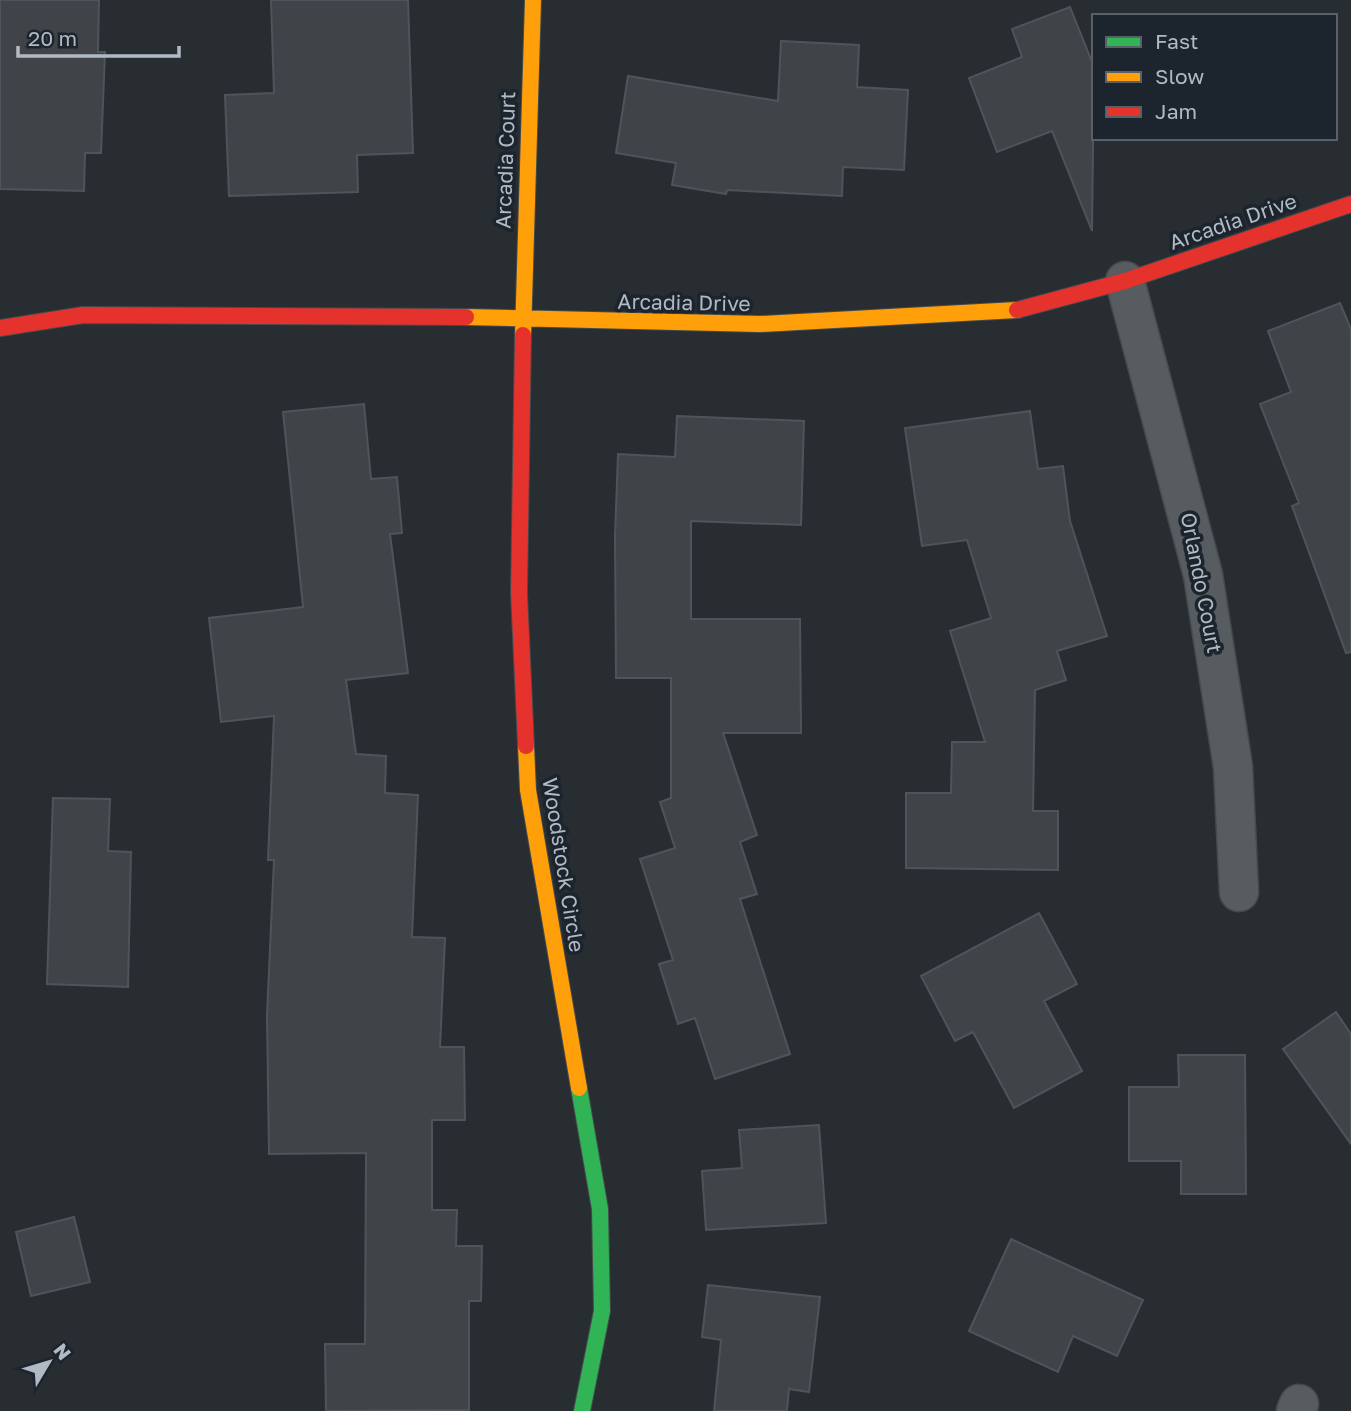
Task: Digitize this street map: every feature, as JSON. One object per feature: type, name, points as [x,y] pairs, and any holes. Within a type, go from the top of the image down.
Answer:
[{"type":"street","name":"Arcadia Court","points":[[523,321],[533,0]]},
{"type":"street","name":"Arcadia Drive","points":[[0,328],[83,315],[405,316],[523,321],[760,324],[1010,312],[1125,281],[1351,204]]},
{"type":"street","name":"Orlando Court","points":[[1125,281],[1203,575],[1233,767],[1239,892]]},
{"type":"street","name":"Woodstock Circle","points":[[523,321],[519,593],[528,790],[600,1209],[602,1311],[582,1411]]},
{"type":"building","points":[[0,0],[99,0],[98,52],[105,52],[101,153],[85,153],[84,191],[0,189]]},
{"type":"building","points":[[271,0],[408,0],[413,153],[357,155],[358,192],[229,196],[225,95],[274,93]]},
{"type":"building","points":[[1070,7],[1092,62],[1092,231],[1052,131],[997,152],[969,78],[1022,57],[1012,29]]},
{"type":"building","points":[[781,41],[859,45],[857,87],[908,90],[904,170],[843,167],[842,196],[727,190],[726,194],[672,185],[676,163],[616,153],[628,76],[778,101]]},
{"type":"building","points":[[1340,303],[1351,329],[1351,652],[1346,653],[1292,506],[1299,503],[1260,404],[1291,392],[1268,331]]},
{"type":"building","points":[[364,404],[371,479],[397,477],[402,533],[390,534],[408,673],[346,680],[356,754],[386,756],[385,793],[418,795],[412,937],[445,938],[440,1047],[464,1047],[465,1120],[432,1120],[432,1210],[457,1210],[456,1246],[482,1246],[481,1301],[469,1301],[469,1410],[326,1411],[325,1344],[365,1344],[366,1153],[269,1154],[267,1015],[274,860],[268,860],[274,716],[221,722],[209,618],[303,607],[283,412]]},
{"type":"building","points":[[1030,411],[1038,469],[1063,466],[1070,521],[1107,636],[1057,651],[1066,680],[1035,690],[1033,811],[1058,811],[1058,870],[906,868],[906,793],[951,793],[952,742],[985,742],[950,631],[991,618],[967,540],[922,546],[905,428]]},
{"type":"building","points":[[677,416],[804,421],[801,525],[691,521],[691,619],[800,619],[801,733],[723,733],[757,835],[740,842],[757,894],[740,899],[790,1054],[715,1079],[695,1018],[678,1024],[659,964],[673,960],[640,859],[675,848],[660,802],[671,798],[671,678],[616,678],[615,536],[618,454],[675,457]]},
{"type":"building","points":[[53,798],[110,799],[108,851],[131,852],[128,987],[47,984]]},
{"type":"building","points":[[1039,913],[1077,984],[1044,1001],[1082,1071],[1014,1108],[973,1032],[955,1041],[921,976]]},
{"type":"building","points":[[1336,1012],[1351,1034],[1351,1144],[1283,1049]]},
{"type":"building","points":[[1178,1055],[1245,1055],[1246,1194],[1181,1194],[1181,1161],[1129,1161],[1129,1087],[1179,1087]]},
{"type":"building","points":[[819,1125],[826,1223],[706,1230],[702,1171],[742,1168],[739,1130]]},
{"type":"building","points":[[74,1217],[90,1282],[31,1296],[16,1232]]},
{"type":"building","points":[[1011,1239],[1143,1300],[1117,1356],[1073,1336],[1058,1372],[969,1331]]},
{"type":"building","points":[[708,1285],[820,1297],[809,1392],[789,1389],[787,1411],[714,1411],[721,1340],[702,1337]]},
{"type":"traffic: fast","points":[[579,1088],[600,1209],[602,1311],[582,1411]]},
{"type":"traffic: slow","points":[[523,335],[533,0]]},
{"type":"traffic: slow","points":[[466,317],[760,324],[1017,310]]},
{"type":"traffic: slow","points":[[526,746],[528,790],[579,1088]]},
{"type":"traffic: jam","points":[[1017,310],[1125,281],[1351,204]]},
{"type":"traffic: jam","points":[[0,328],[83,315],[466,317]]},
{"type":"traffic: jam","points":[[523,335],[519,593],[526,746]]}]
